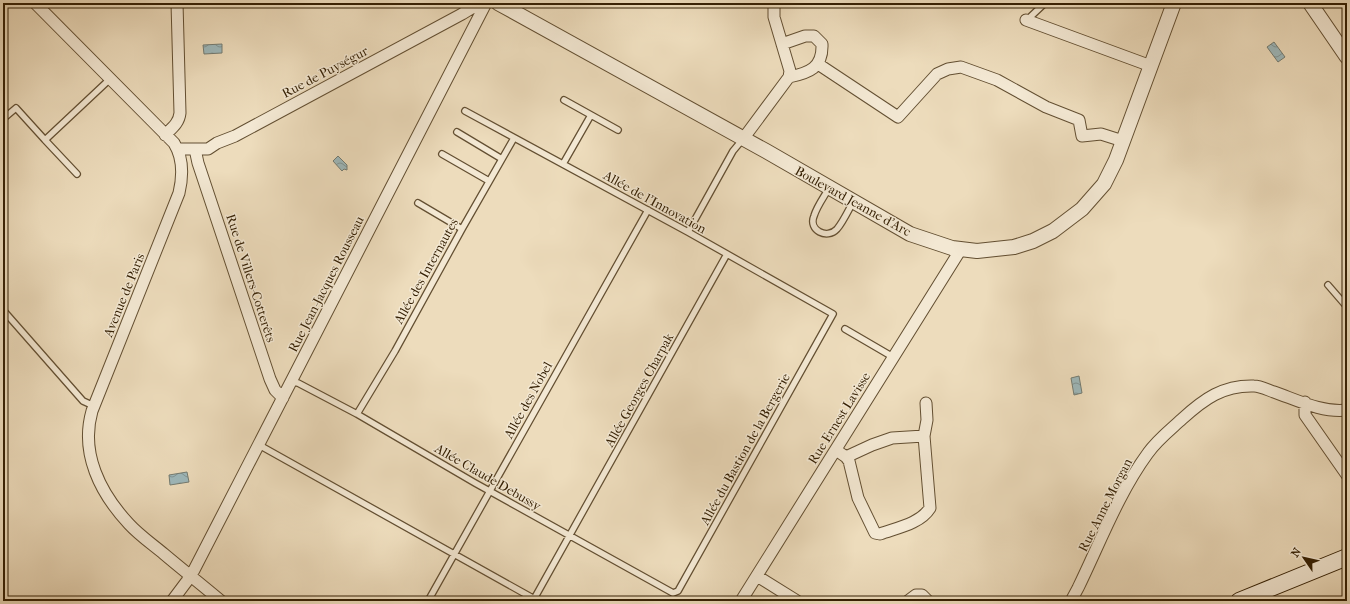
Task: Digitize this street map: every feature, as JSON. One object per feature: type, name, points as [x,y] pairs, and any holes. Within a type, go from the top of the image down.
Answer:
[{"type":"main road","points":[[1239,601],[1347,557]]},
{"type":"street","name":"Avenue de Paris","points":[[35,3],[174,143],[181,158],[183,176],[180,194],[94,406],[89,421],[88,440],[91,463],[98,480],[114,507],[130,526],[221,601]]},
{"type":"street","points":[[165,134],[179,120],[180,113],[177,3]]},
{"type":"street","name":"Rue de Puységur","points":[[178,150],[208,148],[235,136],[480,3]]},
{"type":"street","name":"Rue Jean-Jacques Rousseau","points":[[172,601],[191,576],[486,3]]},
{"type":"street","name":"Boulevard Jeanne d'Arc","points":[[498,3],[910,234],[952,248],[977,251],[1014,246],[1033,241],[1053,231],[1082,209],[1104,184],[1116,160],[1174,3]]},
{"type":"street","points":[[743,139],[789,77],[790,71],[774,17],[774,3]]},
{"type":"street","points":[[1310,3],[1347,57]]},
{"type":"street","points":[[462,14],[469,18],[475,25]]},
{"type":"street","points":[[1026,20],[1151,66]]},
{"type":"street","points":[[782,44],[805,36],[814,36],[822,44],[823,53],[818,64],[804,74],[789,77]]},
{"type":"street","points":[[818,64],[898,117],[937,74],[948,69],[961,67],[997,80],[1046,107],[1079,120],[1082,136],[1101,134],[1123,141]]},
{"type":"street","points":[[182,168],[198,163],[208,148]]},
{"type":"street","name":"Rue de Villers-Cotterêts","points":[[195,149],[198,163],[270,379],[275,390],[283,398]]},
{"type":"street","name":"Rue Ernest Lavisse","points":[[741,601],[961,249]]},
{"type":"street","name":"Rue Anne Morgan","points":[[1071,601],[1118,504],[1148,452],[1190,411],[1208,397],[1226,389],[1239,386],[1256,386],[1321,408],[1341,411],[1347,410]]},
{"type":"street","points":[[1305,402],[1305,415],[1347,475]]},
{"type":"street","points":[[836,450],[849,461],[858,498],[875,532],[880,534],[917,520],[926,514],[930,508],[924,436],[927,420],[926,403]]},
{"type":"street","points":[[846,457],[892,438],[924,436]]},
{"type":"street","points":[[757,576],[797,601]]},
{"type":"street","points":[[908,601],[916,595],[922,595],[928,601]]},
{"type":"lane","points":[[1026,20],[1045,3]]},
{"type":"lane","points":[[45,140],[110,79]]},
{"type":"lane","points":[[564,100],[618,130]]},
{"type":"lane","points":[[3,119],[16,108],[77,174]]},
{"type":"lane","name":"Allée de l'Innovation","points":[[465,111],[688,232],[833,314]]},
{"type":"lane","points":[[563,164],[591,115]]},
{"type":"lane","points":[[456,132],[502,159]]},
{"type":"lane","name":"Allée des Internautes","points":[[357,414],[395,352],[462,229],[514,138]]},
{"type":"lane","points":[[688,232],[733,151],[743,139]]},
{"type":"lane","points":[[442,154],[489,181]]},
{"type":"lane","points":[[830,188],[814,216],[813,221],[814,227],[822,234],[833,233],[837,229],[853,201]]},
{"type":"lane","points":[[418,203],[462,229]]},
{"type":"lane","name":"Allée des Nobel","points":[[428,601],[648,210]]},
{"type":"lane","name":"Allée Georges Charpak","points":[[536,600],[569,535],[727,254]]},
{"type":"lane","points":[[1328,285],[1347,307]]},
{"type":"lane","points":[[3,310],[83,401],[94,406]]},
{"type":"lane","name":"Allée du Bastion de la Bergerie","points":[[674,593],[678,591],[687,576],[833,314]]},
{"type":"lane","points":[[845,329],[893,357]]},
{"type":"lane","name":"Allée Claude Debussy","points":[[292,382],[298,383],[357,414],[490,491],[674,593]]},
{"type":"lane","points":[[259,445],[536,600]]},
{"type":"water","points":[[1274,42],[1285,57],[1278,62],[1267,47]]},
{"type":"water","points":[[222,44],[222,53],[204,54],[203,45]]},
{"type":"water","points":[[338,156],[347,165],[347,170],[344,169],[342,171],[333,161]]},
{"type":"water","points":[[1079,376],[1082,393],[1074,395],[1071,378]]},
{"type":"water","points":[[187,472],[189,482],[170,485],[169,475]]}]
